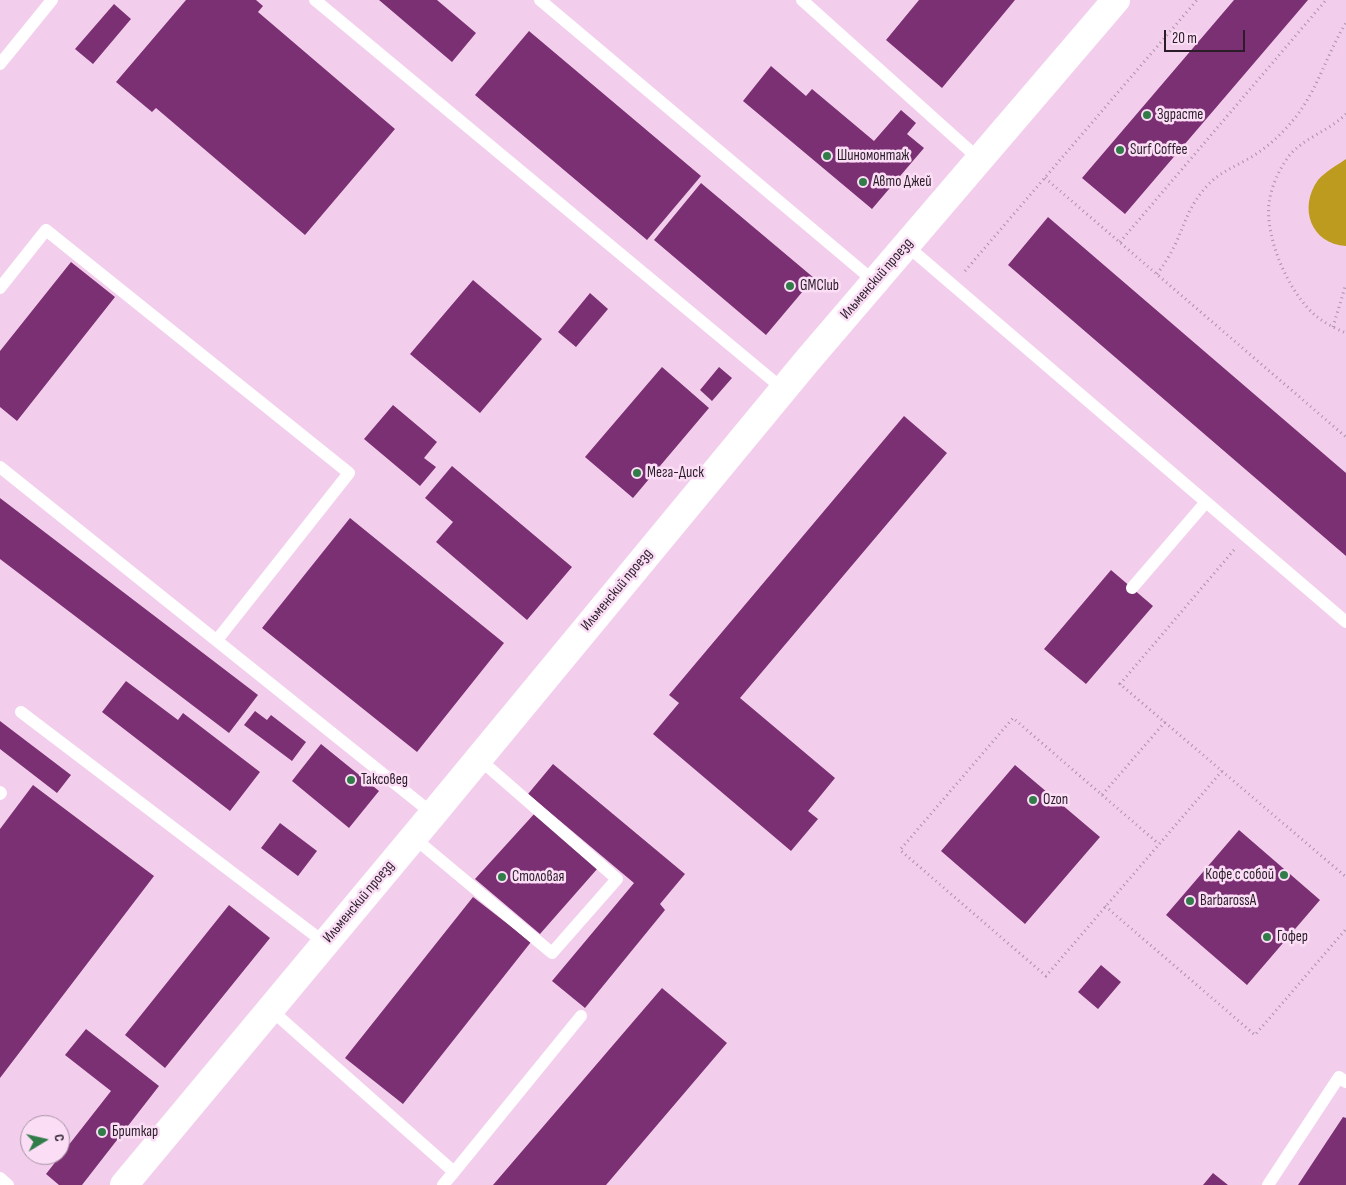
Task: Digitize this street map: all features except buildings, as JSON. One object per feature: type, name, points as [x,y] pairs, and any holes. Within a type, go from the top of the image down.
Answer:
[{"type":"street","name":"Ильменский проезд","points":[[124,1185],[783,390],[1116,0]]},
{"type":"lane","points":[[0,64],[52,0]]},
{"type":"lane","points":[[315,0],[783,390]]},
{"type":"lane","points":[[540,0],[875,282]]},
{"type":"lane","points":[[802,0],[979,159]]},
{"type":"lane","points":[[0,288],[46,230],[350,473],[217,640]]},
{"type":"lane","points":[[906,245],[1346,622]]},
{"type":"lane","points":[[0,467],[433,814]]},
{"type":"lane","points":[[1132,588],[1206,502]]},
{"type":"lane","points":[[21,712],[325,942]]},
{"type":"lane","points":[[413,837],[552,954],[617,879],[478,758]]},
{"type":"lane","points":[[270,1009],[454,1172]]},
{"type":"lane","points":[[443,1185],[581,1016]]},
{"type":"lane","points":[[1268,1185],[1339,1078],[1346,1082]]},
{"type":"lane","points":[[0,1178],[8,1185]]},
{"type":"path","points":[[953,285],[1197,0]]},
{"type":"path","points":[[1120,242],[1326,0]]},
{"type":"path","points":[[1157,274],[1168,259],[1187,214],[1208,185],[1219,174],[1248,160],[1271,142],[1296,116],[1314,88],[1346,23]]},
{"type":"path","points":[[1346,114],[1328,128],[1301,144],[1289,157],[1278,174],[1269,204],[1270,226],[1283,269],[1293,289],[1304,304],[1317,316],[1346,334]]},
{"type":"path","points":[[1045,178],[1346,437]]},
{"type":"path","points":[[1333,327],[1346,287]]},
{"type":"path","points":[[1246,536],[1120,684],[1346,877]]},
{"type":"path","points":[[1159,844],[1012,718],[900,850],[1046,976],[1222,771]]},
{"type":"path","points":[[1102,795],[1165,722]]},
{"type":"path","points":[[1106,906],[1255,1035],[1346,929]]},
{"type":"shaded area","points":[[1346,159],[1346,246],[1334,244],[1316,232],[1311,223],[1309,202],[1318,180]]},
{"type":"place","name":"Здрасте","points":[[1147,115]]},
{"type":"place","name":"Surf Coffee","points":[[1120,150]]},
{"type":"place","name":"Шиномонтаж","points":[[827,156]]},
{"type":"place","name":"Авто Джей","points":[[863,182]]},
{"type":"place","name":"GMClub","points":[[790,286]]},
{"type":"place","name":"Мега-Диск","points":[[637,473]]},
{"type":"place","name":"Таксовед","points":[[351,780]]},
{"type":"place","name":"Ozon","points":[[1033,800]]},
{"type":"place","name":"Кофе с собой","points":[[1284,875]]},
{"type":"place","name":"Столовая","points":[[502,877]]},
{"type":"place","name":"BarbarossA","points":[[1190,901]]},
{"type":"place","name":"Гофер","points":[[1267,937]]},
{"type":"place","name":"Бриткар","points":[[102,1132]]}]
